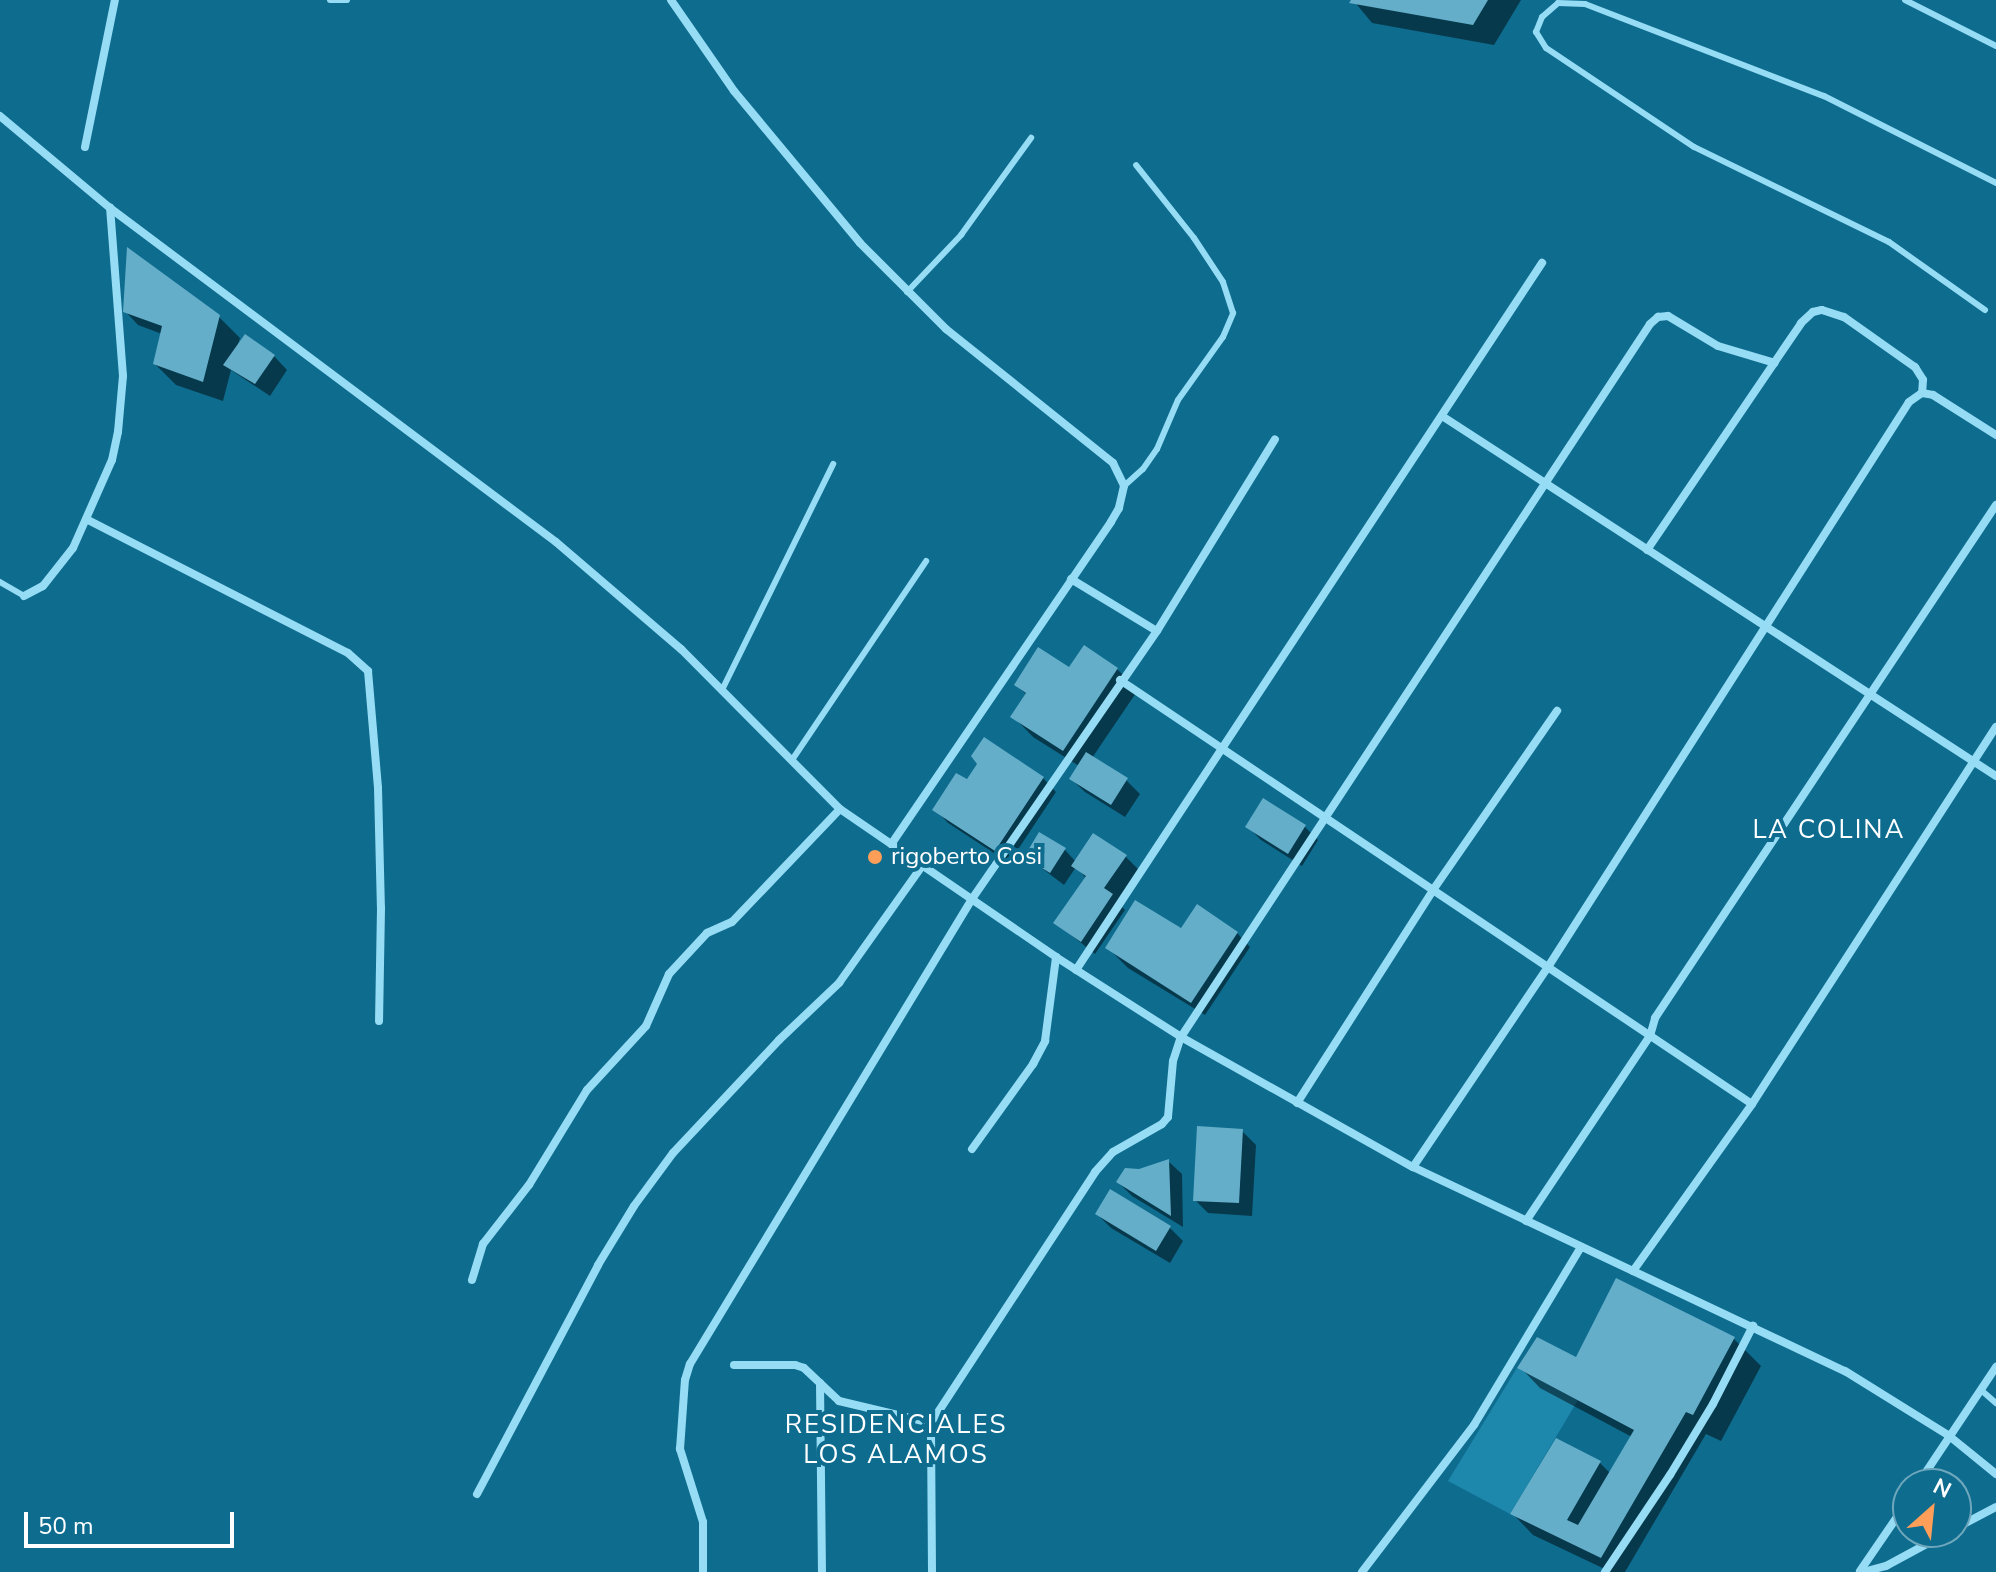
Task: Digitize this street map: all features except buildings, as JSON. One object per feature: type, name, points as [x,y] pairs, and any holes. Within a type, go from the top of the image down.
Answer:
[{"type":"street","points":[[85,147],[115,0]]},
{"type":"street","points":[[671,0],[734,91],[798,172],[907,292],[946,329],[1113,463],[1124,486],[1119,508],[891,844]]},
{"type":"street","points":[[0,116],[110,208],[556,542],[627,601],[722,690],[840,809],[1056,957],[1181,1037],[1413,1167],[1845,1371],[1948,1435],[1996,1474]]},
{"type":"street","points":[[24,596],[37,592],[49,579],[88,520],[112,460],[121,410],[123,376],[110,208]]},
{"type":"street","points":[[1076,970],[1542,263]]},
{"type":"street","points":[[1647,550],[1806,316],[1822,310],[1833,312],[1915,367],[1923,380],[1922,393]]},
{"type":"street","points":[[932,1572],[931,1423],[1095,1172],[1113,1152],[1162,1124],[1168,1117],[1173,1061],[1181,1037],[1658,317],[1668,316],[1718,346],[1775,363]]},
{"type":"street","points":[[1413,1167],[1548,967],[1909,402],[1922,393],[1933,395],[1996,435]]},
{"type":"street","points":[[1442,416],[1996,776]]},
{"type":"street","points":[[703,1572],[703,1522],[680,1449],[685,1380],[690,1364],[972,899],[1120,680],[1157,631],[1275,439]]},
{"type":"street","points":[[1526,1221],[1650,1036],[1655,1018],[1996,505]]},
{"type":"street","points":[[88,520],[348,653],[368,671],[378,788],[379,1021]]},
{"type":"street","points":[[1071,579],[1157,631]]},
{"type":"street","points":[[1120,680],[1752,1104]]},
{"type":"street","points":[[1297,1103],[1433,890],[1557,711]]},
{"type":"street","points":[[1633,1271],[1752,1104],[1996,727]]},
{"type":"street","points":[[472,1280],[483,1244],[529,1185],[587,1090],[646,1026],[669,974],[707,933],[732,922],[840,809]]},
{"type":"street","points":[[477,1494],[598,1265],[634,1206],[673,1153],[847,974],[923,865]]},
{"type":"street","points":[[972,1149],[1033,1064],[1045,1041],[1056,957]]},
{"type":"street","points":[[1362,1572],[1474,1425],[1581,1247]]},
{"type":"street","points":[[1605,1572],[1677,1463],[1753,1326]]},
{"type":"street","points":[[734,1365],[795,1365],[839,1401],[931,1423]]},
{"type":"street","points":[[1928,1468],[1996,1367]]},
{"type":"street","points":[[820,1383],[822,1572]]},
{"type":"street","points":[[1972,1520],[1996,1507]]},
{"type":"street","points":[[1862,1572],[1892,1526]]},
{"type":"street","points":[[1862,1572],[1886,1566],[1919,1548]]},
{"type":"lane","points":[[330,0],[347,0]]},
{"type":"lane","points":[[1905,0],[1996,46]]},
{"type":"lane","points":[[1985,310],[1889,242],[1694,147],[1546,48],[1536,32],[1542,17],[1558,3],[1585,4],[1824,96],[1996,183]]},
{"type":"lane","points":[[907,292],[961,235],[1031,138]]},
{"type":"lane","points":[[1124,486],[1143,469],[1157,449],[1178,400],[1223,337],[1233,313],[1223,282],[1194,238],[1136,165]]},
{"type":"lane","points":[[722,690],[833,464]]},
{"type":"lane","points":[[792,760],[926,561]]},
{"type":"lane","points":[[0,582],[24,596]]},
{"type":"lane","points":[[1981,1390],[1996,1403]]},
{"type":"shaded area","points":[[1517,1368],[1578,1400],[1510,1514],[1448,1481]]},
{"type":"place","name":"rigoberto Cosi","points":[[875,857]]},
{"type":"district","name":"LA COLINA","points":[[1829,830]]},
{"type":"district","name":"RESIDENCIALES LOS ALAMOS","points":[[896,1440]]}]
